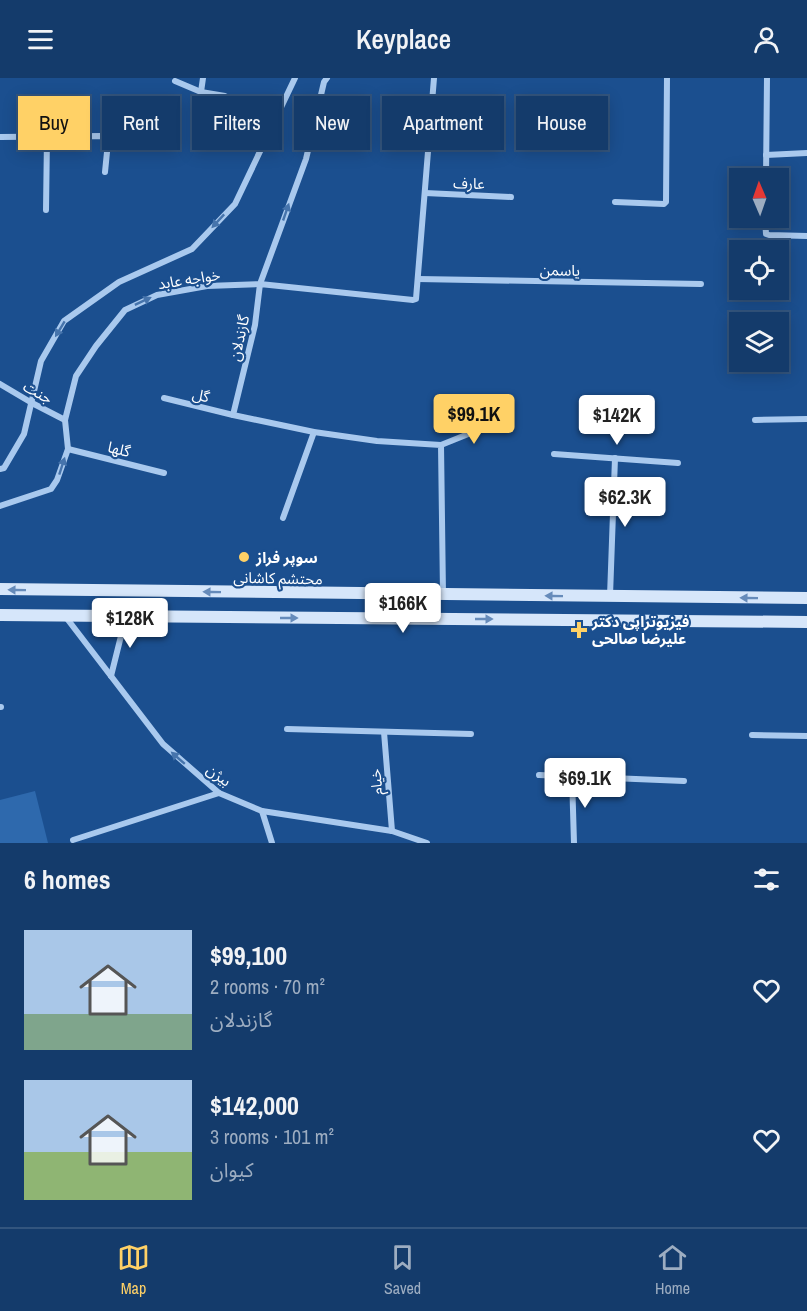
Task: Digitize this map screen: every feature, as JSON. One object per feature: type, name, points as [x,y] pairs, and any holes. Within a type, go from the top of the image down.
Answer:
[{"type":"main road","name":"محتشم کاشانی","points":[[0,590],[807,598]]},
{"type":"main road","points":[[0,615],[807,622]]},
{"type":"street","points":[[201,92],[203,78]]},
{"type":"street","name":"خواجه عابد","points":[[0,469],[4,468],[24,434],[41,361],[64,321],[119,282],[192,249],[235,204],[295,78]]},
{"type":"street","points":[[327,78],[324,82],[306,159],[260,284],[413,300],[418,296],[434,78]]},
{"type":"street","points":[[615,202],[664,204],[666,202],[667,78]]},
{"type":"street","points":[[766,168],[767,78]]},
{"type":"street","points":[[174,81],[201,92],[225,96]]},
{"type":"street","points":[[90,136],[106,137],[108,142],[105,172]]},
{"type":"street","points":[[0,137],[18,137]]},
{"type":"street","points":[[46,210],[47,150]]},
{"type":"street","points":[[766,155],[807,153]]},
{"type":"street","name":"عارف","points":[[425,193],[511,197]]},
{"type":"street","points":[[766,228],[766,234],[769,236],[807,237]]},
{"type":"street","name":"یاسمن","points":[[418,279],[701,284]]},
{"type":"street","name":"خواجه عابد","points":[[0,506],[51,489],[57,480],[68,448],[65,420],[76,376],[96,346],[125,310],[157,295],[207,286],[260,284]]},
{"type":"street","name":"گازندلان","points":[[233,414],[255,325],[260,284]]},
{"type":"street","name":"جنت","points":[[0,384],[32,404],[65,420]]},
{"type":"street","name":"گل","points":[[164,398],[233,414]]},
{"type":"street","points":[[233,414],[314,432],[377,441],[441,445],[498,422]]},
{"type":"street","points":[[755,420],[807,419]]},
{"type":"street","points":[[283,518],[314,432]]},
{"type":"street","points":[[441,445],[443,595]]},
{"type":"street","name":"گلها","points":[[68,448],[164,473]]},
{"type":"street","points":[[554,454],[678,462]]},
{"type":"street","points":[[610,596],[615,458]]},
{"type":"street","name":"بیژن","points":[[65,616],[163,744],[219,793],[262,810],[392,831],[427,843]]},
{"type":"street","points":[[111,676],[126,616]]},
{"type":"street","points":[[287,729],[471,734]]},
{"type":"street","name":"خیام","points":[[384,732],[392,831]]},
{"type":"street","points":[[752,735],[807,736]]},
{"type":"street","points":[[539,775],[684,781]]},
{"type":"street","points":[[572,776],[574,843]]},
{"type":"street","points":[[73,840],[219,793]]},
{"type":"street","points":[[262,810],[272,843]]},
{"type":"shaded area","points":[[35,791],[48,843],[0,843],[0,800]]},
{"type":"place","name":"سوپر فراز","points":[[244,557]]},
{"type":"place","name":"فیزیوتراپی دکتر علیرضا صالحی","points":[[579,630]]}]
